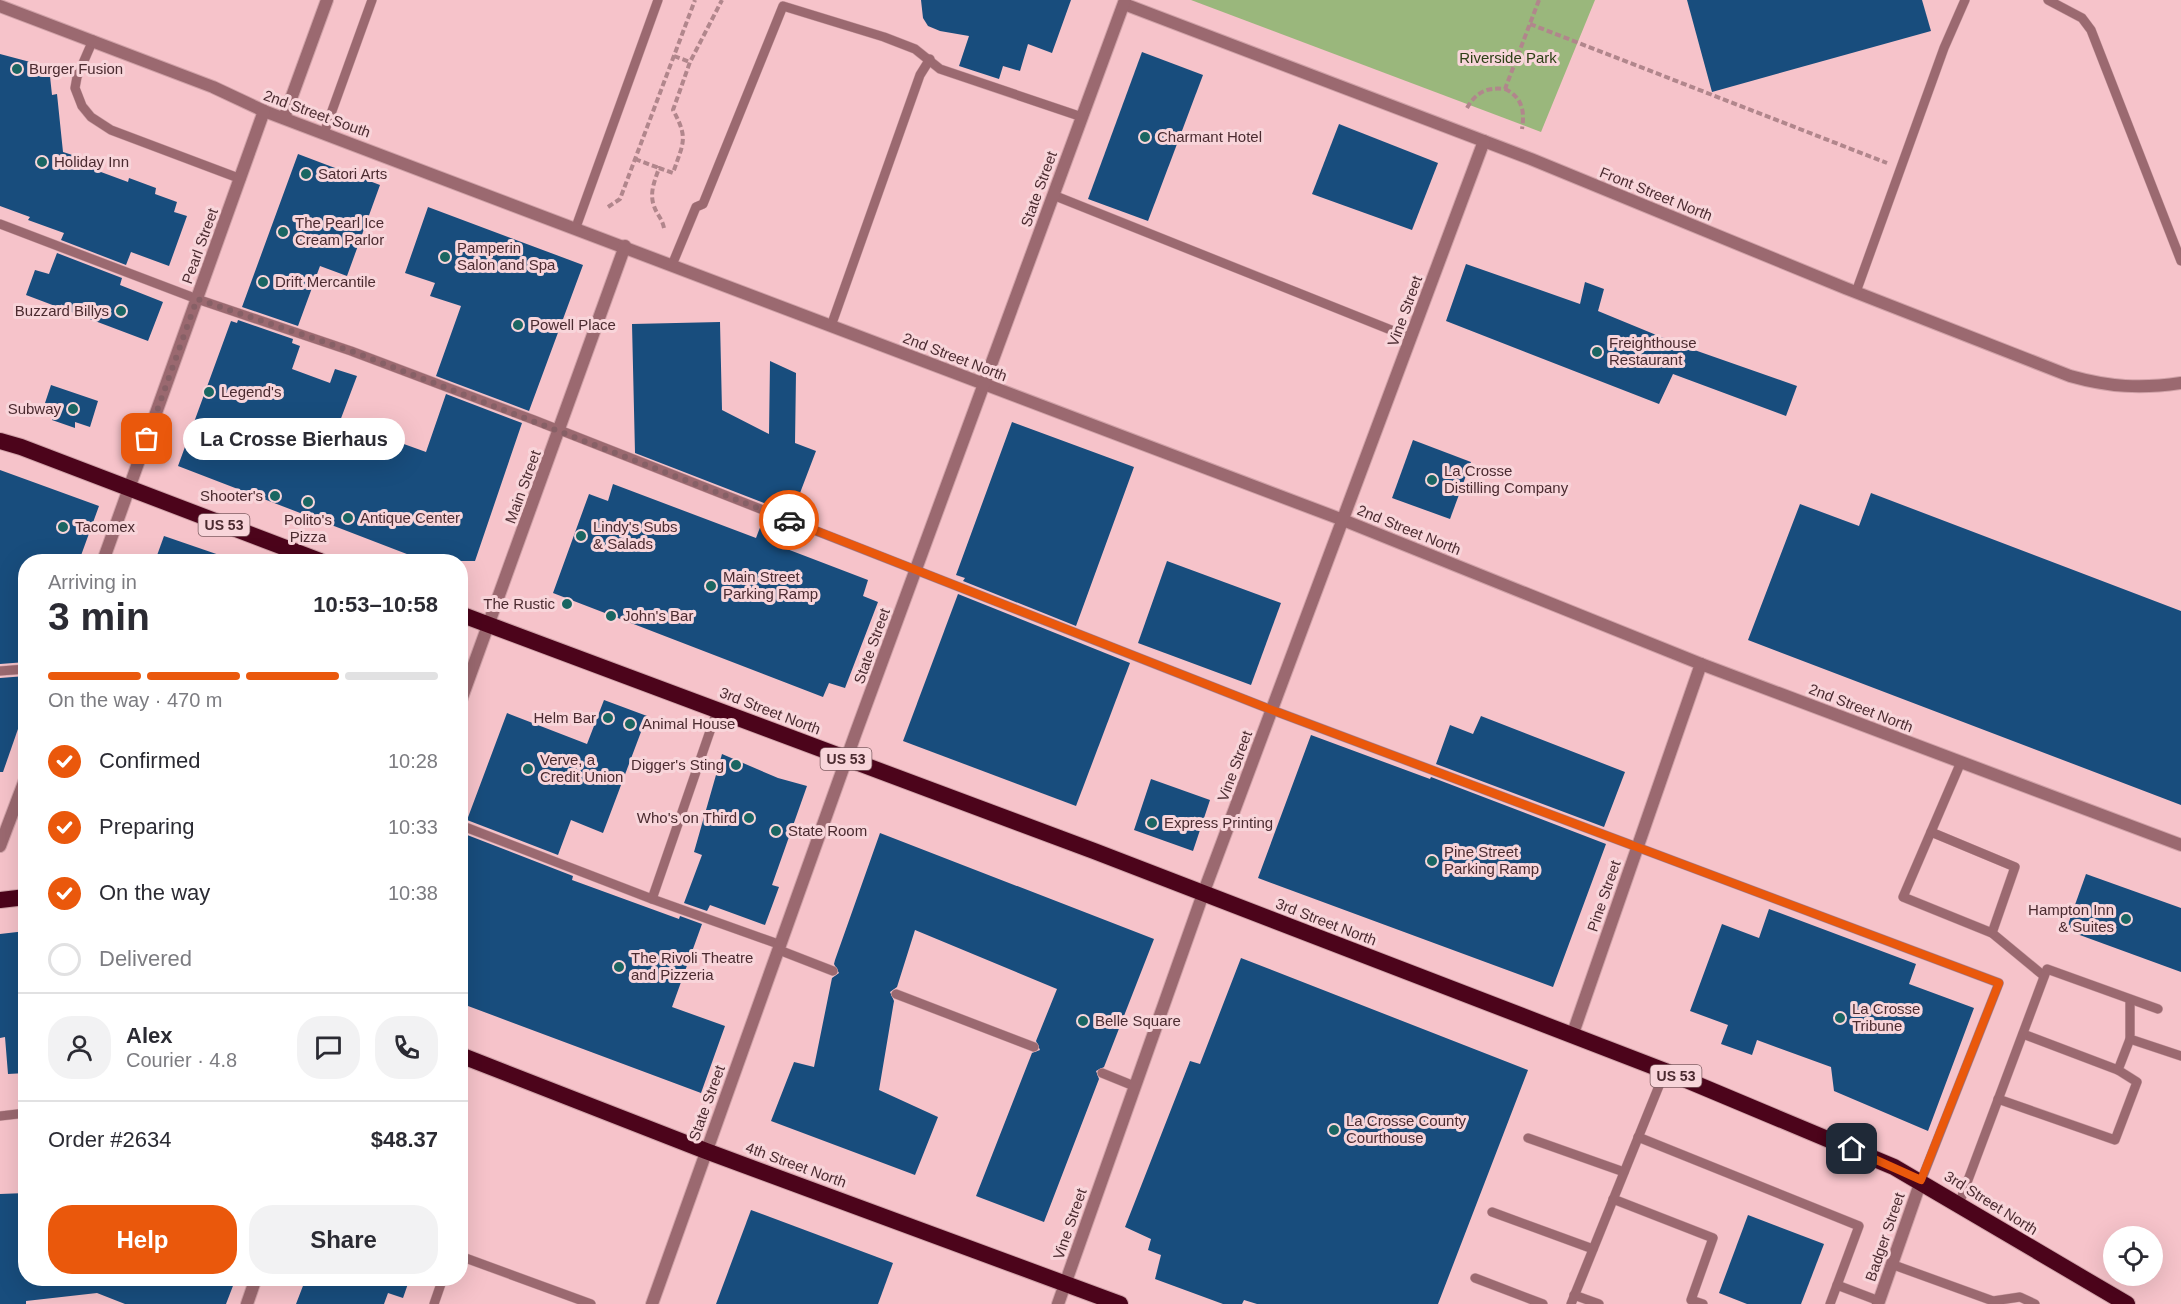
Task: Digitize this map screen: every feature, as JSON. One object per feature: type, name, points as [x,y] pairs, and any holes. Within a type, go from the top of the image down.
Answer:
[{"type":"highway","name":"US 53","points":[[0,441],[129,488],[288,554]]},
{"type":"highway","name":"US 53","points":[[468,617],[488,625]]},
{"type":"highway","name":"3rd Street North","points":[[488,625],[847,759],[1665,1071],[1921,1180],[2127,1304]]},
{"type":"highway","points":[[0,900],[18,898]]},
{"type":"highway","name":"4th Street North","points":[[468,1058],[706,1151],[1120,1304]]},
{"type":"street","points":[[284,118],[327,0]]},
{"type":"street","name":"State Street","points":[[652,1304],[847,759],[1124,2]]},
{"type":"street","name":"Front Street North","points":[[1124,2],[1484,141],[2070,376],[2102,385],[2126,388],[2181,383]]},
{"type":"street","name":"2nd Street South","points":[[0,6],[213,87],[264,111],[625,246]]},
{"type":"street","name":"Pearl Street","points":[[105,554],[264,111]]},
{"type":"street","name":"Vine Street","points":[[1058,1304],[1203,894],[1484,141]]},
{"type":"street","name":"2nd Street North","points":[[625,246],[1343,520],[1701,664],[2181,845]]},
{"type":"street","name":"Main Street","points":[[468,681],[625,246]]},
{"type":"street","name":"Pine Street","points":[[1572,1036],[1701,664]]},
{"type":"street","points":[[0,846],[18,798]]},
{"type":"street","name":"Badger Street","points":[[1878,1302],[1921,1180]]},
{"type":"street","points":[[247,1304],[253,1286]]},
{"type":"lane","points":[[324,133],[372,0]]},
{"type":"lane","points":[[576,227],[658,0]]},
{"type":"lane","points":[[1856,292],[1965,0]]},
{"type":"lane","points":[[2048,0],[2082,18],[2091,30],[2181,261]]},
{"type":"lane","points":[[672,265],[696,207],[703,204],[783,6],[883,37],[915,49],[940,69],[1082,117]]},
{"type":"lane","points":[[93,40],[77,77],[75,88],[82,106],[91,117],[111,130],[241,178]]},
{"type":"lane","points":[[831,326],[920,75],[930,59]]},
{"type":"lane","points":[[1053,195],[1411,338]]},
{"type":"lane","points":[[0,224],[197,299],[339,347],[559,430],[1272,710],[1638,845],[1999,983],[1921,1180]]},
{"type":"lane","points":[[0,671],[18,670]]},
{"type":"lane","points":[[652,899],[717,711]]},
{"type":"lane","points":[[1961,762],[1903,897],[1992,933],[2044,976]]},
{"type":"lane","points":[[468,828],[780,947],[833,971]]},
{"type":"lane","points":[[1931,832],[2015,867],[1992,933]]},
{"type":"lane","points":[[1959,1204],[2047,969],[2158,1009]]},
{"type":"lane","points":[[896,994],[1034,1047]]},
{"type":"lane","points":[[2118,1070],[2130,1039],[2130,1000]]},
{"type":"lane","points":[[1998,1099],[2115,1140],[2137,1082],[2118,1070],[2023,1034]]},
{"type":"lane","points":[[2130,1039],[2181,1056]]},
{"type":"lane","points":[[1599,1304],[1572,1299],[1665,1071]]},
{"type":"lane","points":[[1102,1073],[1134,1086]]},
{"type":"lane","points":[[0,1116],[18,1114]]},
{"type":"lane","points":[[1638,1137],[1859,1226],[1830,1304]]},
{"type":"lane","points":[[1528,1138],[1624,1172]]},
{"type":"lane","points":[[1613,1199],[1713,1238],[1690,1302],[1703,1304]]},
{"type":"lane","points":[[1492,1212],[1593,1249]]},
{"type":"lane","points":[[468,1259],[591,1304]]},
{"type":"lane","points":[[1891,1264],[1993,1302],[2020,1297],[2035,1304]]},
{"type":"lane","points":[[1475,1278],[1543,1304]]},
{"type":"lane","points":[[434,1304],[440,1286]]},
{"type":"lane","points":[[1837,1286],[1878,1302]]},
{"type":"path","points":[[608,207],[620,199],[695,0]]},
{"type":"path","points":[[635,159],[673,173],[684,138],[681,125],[673,110],[690,62],[722,0]]},
{"type":"path","points":[[1504,89],[1539,0]]},
{"type":"path","points":[[1530,24],[1900,169]]},
{"type":"path","points":[[674,56],[690,62]]},
{"type":"path","points":[[1467,108],[1478,93],[1485,90],[1504,89],[1512,93],[1520,103],[1523,111],[1522,129]]},
{"type":"path","points":[[659,168],[652,189],[654,207],[662,216],[664,228]]},
{"type":"green space","name":"Riverside Park","points":[[1191,0],[1595,0],[1541,132]]},
{"type":"building","points":[[921,0],[1071,0],[1052,53],[1028,44],[1020,71],[1003,66],[999,79],[959,66],[969,36],[940,31],[928,26],[923,18]]},
{"type":"building","points":[[1687,0],[1922,0],[1931,31],[1712,92]]},
{"type":"building","name":"Charmant Hotel","points":[[1142,52],[1203,75],[1148,221],[1088,199]]},
{"type":"building","name":"Holiday Inn","points":[[0,54],[49,67],[52,95],[57,94],[63,152],[85,159],[82,165],[128,182],[129,178],[156,188],[155,194],[177,202],[174,212],[187,216],[169,266],[131,252],[126,265],[61,240],[64,233],[28,220],[30,217],[0,206]]},
{"type":"building","points":[[1339,124],[1438,163],[1412,230],[1312,194]]},
{"type":"building","points":[[298,154],[380,185],[347,276],[320,266],[298,326],[242,307]]},
{"type":"building","name":"Powell Place","points":[[428,207],[583,265],[529,411],[436,376],[461,306],[430,296],[435,283],[405,273]]},
{"type":"building","points":[[57,253],[122,278],[120,285],[163,302],[148,341],[26,295],[35,270],[49,274]]},
{"type":"building","points":[[1466,264],[1580,304],[1585,282],[1604,289],[1598,311],[1683,346],[1797,386],[1786,416],[1673,374],[1659,404],[1446,321]]},
{"type":"building","points":[[238,320],[293,339],[292,343],[300,346],[292,369],[330,383],[335,369],[357,376],[340,421],[426,452],[446,394],[522,423],[475,561],[468,561],[468,554],[407,554],[178,466],[231,321],[237,323]]},
{"type":"building","points":[[720,322],[722,410],[769,434],[770,361],[796,373],[795,443],[816,451],[792,514],[635,453],[632,324]]},
{"type":"building","points":[[51,385],[98,401],[90,427],[75,422],[75,428],[52,420],[54,413],[43,409]]},
{"type":"building","points":[[1012,422],[1134,467],[1076,626],[963,581],[965,578],[956,575]]},
{"type":"building","name":"La Crosse Distilling Company","points":[[1413,440],[1471,462],[1450,519],[1392,498]]},
{"type":"building","points":[[0,470],[99,506],[82,554],[18,554],[18,663],[0,664]]},
{"type":"building","name":"Main Street Parking Ramp","points":[[613,484],[756,538],[764,517],[787,527],[779,546],[868,580],[863,596],[878,602],[845,688],[829,683],[823,697],[553,593],[589,494],[608,501]]},
{"type":"building","points":[[1871,493],[2181,611],[2181,805],[1748,640],[1800,504],[1859,526]]},
{"type":"building","points":[[164,536],[216,554],[158,554]]},
{"type":"building","points":[[1167,561],[1281,603],[1251,685],[1138,643]]},
{"type":"building","points":[[958,594],[1130,663],[1076,806],[903,741]]},
{"type":"building","points":[[18,677],[18,729],[3,772],[0,772],[0,678]]},
{"type":"building","points":[[604,700],[647,716],[603,833],[571,820],[558,855],[468,820],[507,713],[587,744]]},
{"type":"building","points":[[1481,716],[1625,772],[1604,827],[1436,764],[1450,725],[1473,734]]},
{"type":"building","name":"Pine Street Parking Ramp","points":[[1311,735],[1430,779],[1431,777],[1606,844],[1553,987],[1258,878]]},
{"type":"building","points":[[722,754],[778,778],[807,786],[772,885],[779,887],[765,925],[710,905],[707,911],[684,903],[702,855],[694,852]]},
{"type":"building","points":[[1151,779],[1210,800],[1193,851],[1134,830]]},
{"type":"building","name":"Belle Square","points":[[880,833],[1154,939],[1104,1067],[1096,1071],[1099,1079],[1044,1222],[976,1196],[1032,1053],[1040,1050],[1036,1041],[1057,989],[915,930],[897,987],[890,992],[894,1001],[879,1090],[938,1117],[915,1175],[771,1121],[794,1062],[814,1067],[832,978],[839,973],[834,964],[835,960]]},
{"type":"building","name":"The Rivoli Theatre and Pizzeria","points":[[468,835],[573,876],[572,880],[679,919],[680,916],[702,924],[672,1007],[725,1026],[701,1093],[468,1006]]},
{"type":"building","name":"Hampton Inn & Suites","points":[[2086,874],[2181,908],[2181,972],[2066,930]]},
{"type":"building","name":"La Crosse Tribune","points":[[1769,909],[1916,964],[1909,984],[1974,1008],[1928,1131],[1834,1091],[1831,1067],[1757,1040],[1752,1055],[1721,1044],[1728,1025],[1690,1011],[1722,924],[1759,938]]},
{"type":"building","points":[[18,932],[18,1073],[8,1074],[5,1037],[0,1038],[0,934]]},
{"type":"building","name":"La Crosse County Courthouse","points":[[1241,958],[1528,1070],[1438,1304],[1257,1304],[1244,1300],[1242,1304],[1223,1304],[1155,1279],[1161,1255],[1148,1250],[1151,1239],[1125,1227],[1190,1061],[1200,1064]]},
{"type":"building","points":[[18,1193],[18,1286],[233,1286],[226,1304],[125,1304],[97,1293],[26,1301],[26,1304],[0,1304],[0,1194]]},
{"type":"building","points":[[751,1210],[893,1263],[878,1304],[716,1304]]},
{"type":"building","points":[[1748,1215],[1824,1244],[1801,1304],[1747,1304],[1719,1293]]},
{"type":"building","points":[[303,1286],[407,1286],[403,1298],[388,1293],[384,1304],[296,1304]]},
{"type":"way so far","points":[[147,439],[197,299],[351,351],[789,520]]},
{"type":"place","name":"Burger Fusion","points":[[17,69]]},
{"type":"place","name":"Charmant Hotel","points":[[1145,137]]},
{"type":"place","name":"Holiday Inn","points":[[42,162]]},
{"type":"place","name":"Satori Arts","points":[[306,174]]},
{"type":"place","name":"The Pearl Ice Cream Parlor","points":[[283,232]]},
{"type":"place","name":"Pamperin Salon and Spa","points":[[445,257]]},
{"type":"place","name":"Drift Mercantile","points":[[263,282]]},
{"type":"place","name":"Buzzard Billys","points":[[121,311]]},
{"type":"place","name":"Powell Place","points":[[518,325]]},
{"type":"place","name":"Freighthouse Restaurant","points":[[1597,352]]},
{"type":"place","name":"Legend's","points":[[209,392]]},
{"type":"place","name":"Subway","points":[[73,409]]},
{"type":"place","name":"La Crosse Bierhaus","points":[[147,439]]},
{"type":"place","name":"La Crosse Distilling Company","points":[[1432,480]]},
{"type":"place","name":"Shooter's","points":[[275,496]]},
{"type":"place","name":"Polito's Pizza","points":[[308,502]]},
{"type":"place","name":"Antique Center","points":[[348,518]]},
{"type":"place","name":"Tacomex","points":[[63,527]]},
{"type":"place","name":"Lindy's Subs & Salads","points":[[581,536]]},
{"type":"place","name":"Main Street Parking Ramp","points":[[711,586]]},
{"type":"place","name":"The Rustic","points":[[567,604]]},
{"type":"place","name":"John's Bar","points":[[611,616]]},
{"type":"place","name":"Helm Bar","points":[[608,718]]},
{"type":"place","name":"Animal House","points":[[630,724]]},
{"type":"place","name":"Digger's Sting","points":[[736,765]]},
{"type":"place","name":"Verve, a Credit Union","points":[[528,769]]},
{"type":"place","name":"Who's on Third","points":[[749,818]]},
{"type":"place","name":"Express Printing","points":[[1152,823]]},
{"type":"place","name":"State Room","points":[[776,831]]},
{"type":"place","name":"Pine Street Parking Ramp","points":[[1432,861]]},
{"type":"place","name":"Hampton Inn & Suites","points":[[2126,919]]},
{"type":"place","name":"The Rivoli Theatre and Pizzeria","points":[[619,967]]},
{"type":"place","name":"La Crosse Tribune","points":[[1840,1018]]},
{"type":"place","name":"Belle Square","points":[[1083,1021]]},
{"type":"place","name":"La Crosse County Courthouse","points":[[1334,1130]]},
{"type":"route","points":[[789,520],[1092,637],[1272,710],[1638,845],[1999,983],[1921,1180],[1852,1149]]}]
